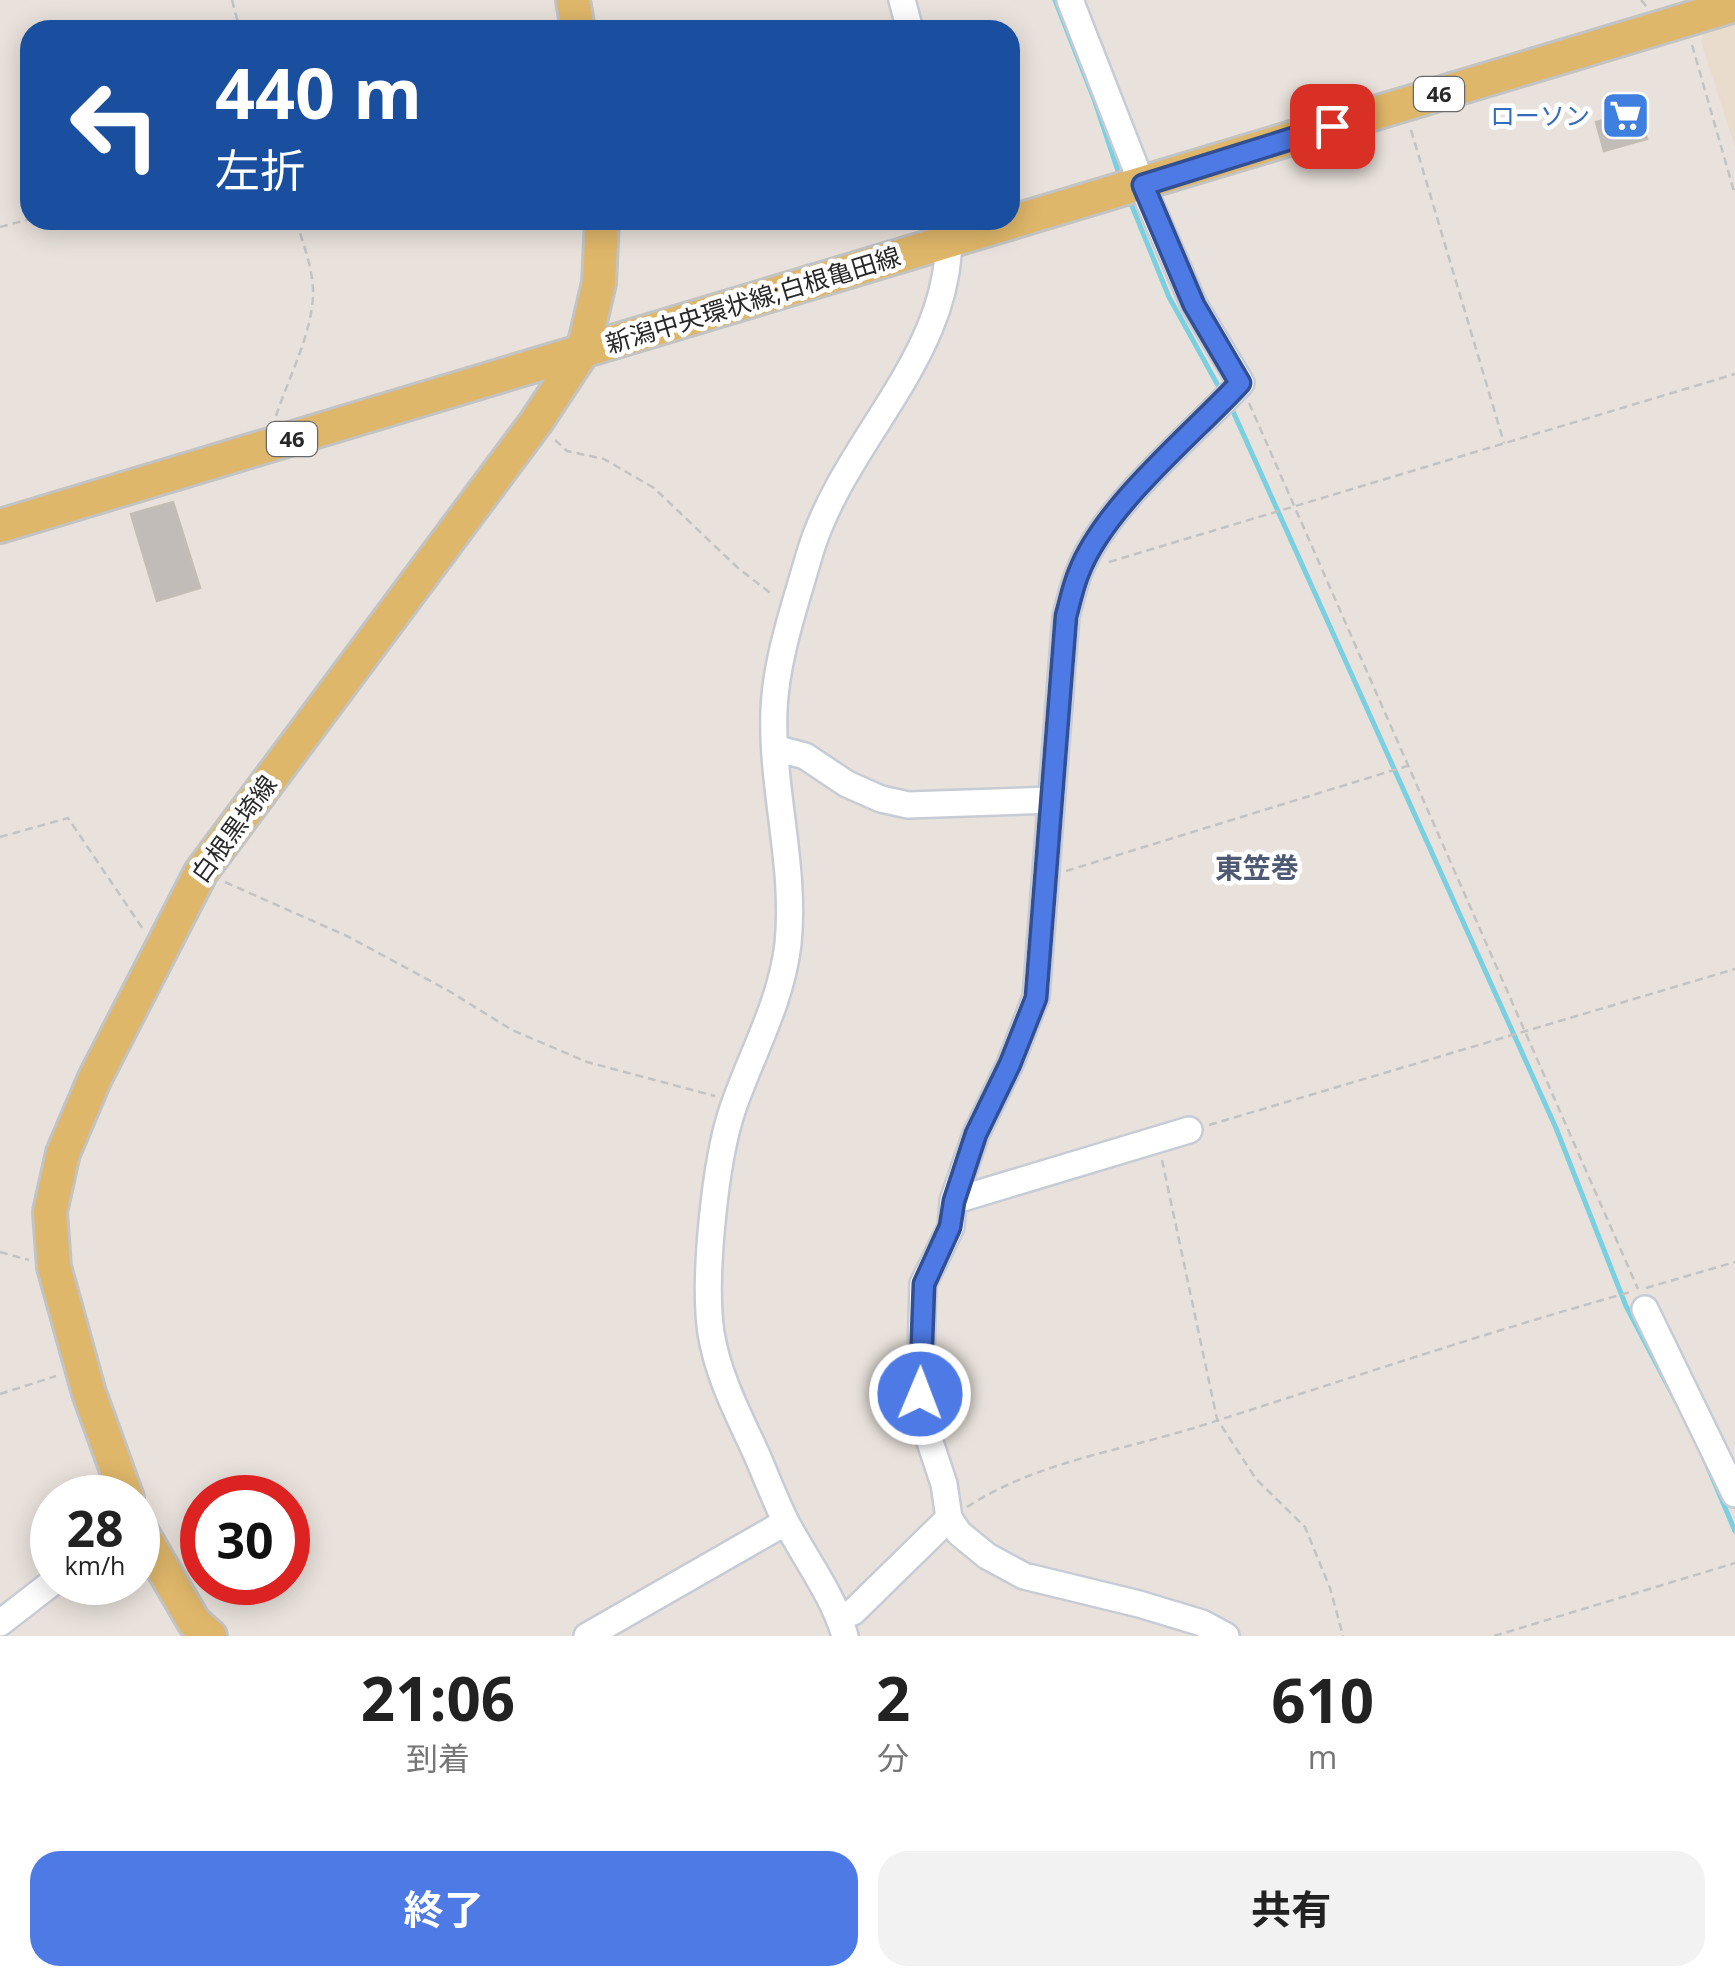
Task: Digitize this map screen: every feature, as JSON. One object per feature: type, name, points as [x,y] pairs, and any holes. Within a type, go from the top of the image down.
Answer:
[{"type":"main road","name":"新潟中央環状線;白根亀田線","points":[[1020,214],[1143,185],[1735,6]]},
{"type":"main road","name":"白根黒埼線","points":[[119,1475],[82,1367],[54,1267],[50,1212],[63,1153],[95,1078],[201,872],[536,422],[583,351],[599,283],[602,230]]},
{"type":"main road","name":"新潟中央環状線;白根亀田線","points":[[0,526],[583,351],[949,230]]},
{"type":"main road","points":[[160,1564],[194,1622],[210,1636]]},
{"type":"street","points":[[1070,0],[1194,305],[1240,383],[1134,492],[1105,528],[1080,569],[1066,616],[1036,998],[976,1134],[954,1201],[950,1227],[924,1284],[920,1380],[928,1436],[944,1484],[949,1518],[959,1533],[987,1556],[1024,1576],[1202,1623],[1226,1636]]},
{"type":"street","points":[[949,230],[934,325],[905,383],[827,502],[795,609],[774,708],[791,888],[787,946],[780,989],[736,1102],[713,1218],[711,1332],[727,1392],[786,1522],[842,1626],[949,1518]]},
{"type":"street","points":[[776,748],[805,756],[847,784],[881,799],[908,805],[1050,800]]},
{"type":"street","points":[[954,1201],[1189,1130]]},
{"type":"street","points":[[1638,1297],[1735,1494]]},
{"type":"street","points":[[588,1636],[786,1522]]},
{"type":"street","points":[[0,1623],[30,1600]]},
{"type":"path","points":[[1685,20],[1735,194]]},
{"type":"path","points":[[1403,105],[1504,442]]},
{"type":"path","points":[[267,446],[313,296],[310,265],[299,230]]},
{"type":"path","points":[[1080,569],[1735,374]]},
{"type":"path","points":[[1240,383],[1638,1297]]},
{"type":"path","points":[[536,422],[567,452],[604,459],[654,488],[738,568],[795,609]]},
{"type":"path","points":[[1045,876],[1407,766]]},
{"type":"path","points":[[0,836],[68,818],[158,951]]},
{"type":"path","points":[[201,872],[349,937],[512,1030],[587,1062],[736,1102]]},
{"type":"path","points":[[1189,1130],[1735,970]]},
{"type":"path","points":[[1156,1140],[1171,1192],[1218,1420],[1256,1479],[1305,1527],[1330,1588],[1342,1636]]},
{"type":"path","points":[[0,1252],[54,1267]]},
{"type":"path","points":[[949,1518],[994,1489],[1025,1476],[1613,1297],[1638,1297],[1735,1262]]},
{"type":"path","points":[[0,1394],[82,1367]]},
{"type":"path","points":[[1494,1636],[1735,1563]]},
{"type":"shaded area","points":[[1735,22],[1735,147],[1701,42],[1704,31]]},
{"type":"building","points":[[1638,110],[1647,139],[1604,151],[1596,122]]},
{"type":"building","points":[[173,502],[200,588],[157,601],[131,514]]},
{"type":"waterway","points":[[1055,0],[1120,177]]},
{"type":"waterway","points":[[1130,201],[1169,297],[1220,389]]},
{"type":"waterway","points":[[1231,407],[1556,1128],[1626,1306],[1676,1401]]},
{"type":"waterway","points":[[1701,1451],[1735,1531]]},
{"type":"place","name":"ローソン","points":[[1625,116]]},
{"type":"district","name":"東笠巻","points":[[1257,868]]},
{"type":"route","points":[[920,1394],[924,1284],[950,1227],[954,1201],[976,1134],[1036,998],[1066,616],[1080,569],[1105,528],[1134,492],[1240,383],[1194,305],[1143,185],[1332,126]]}]
